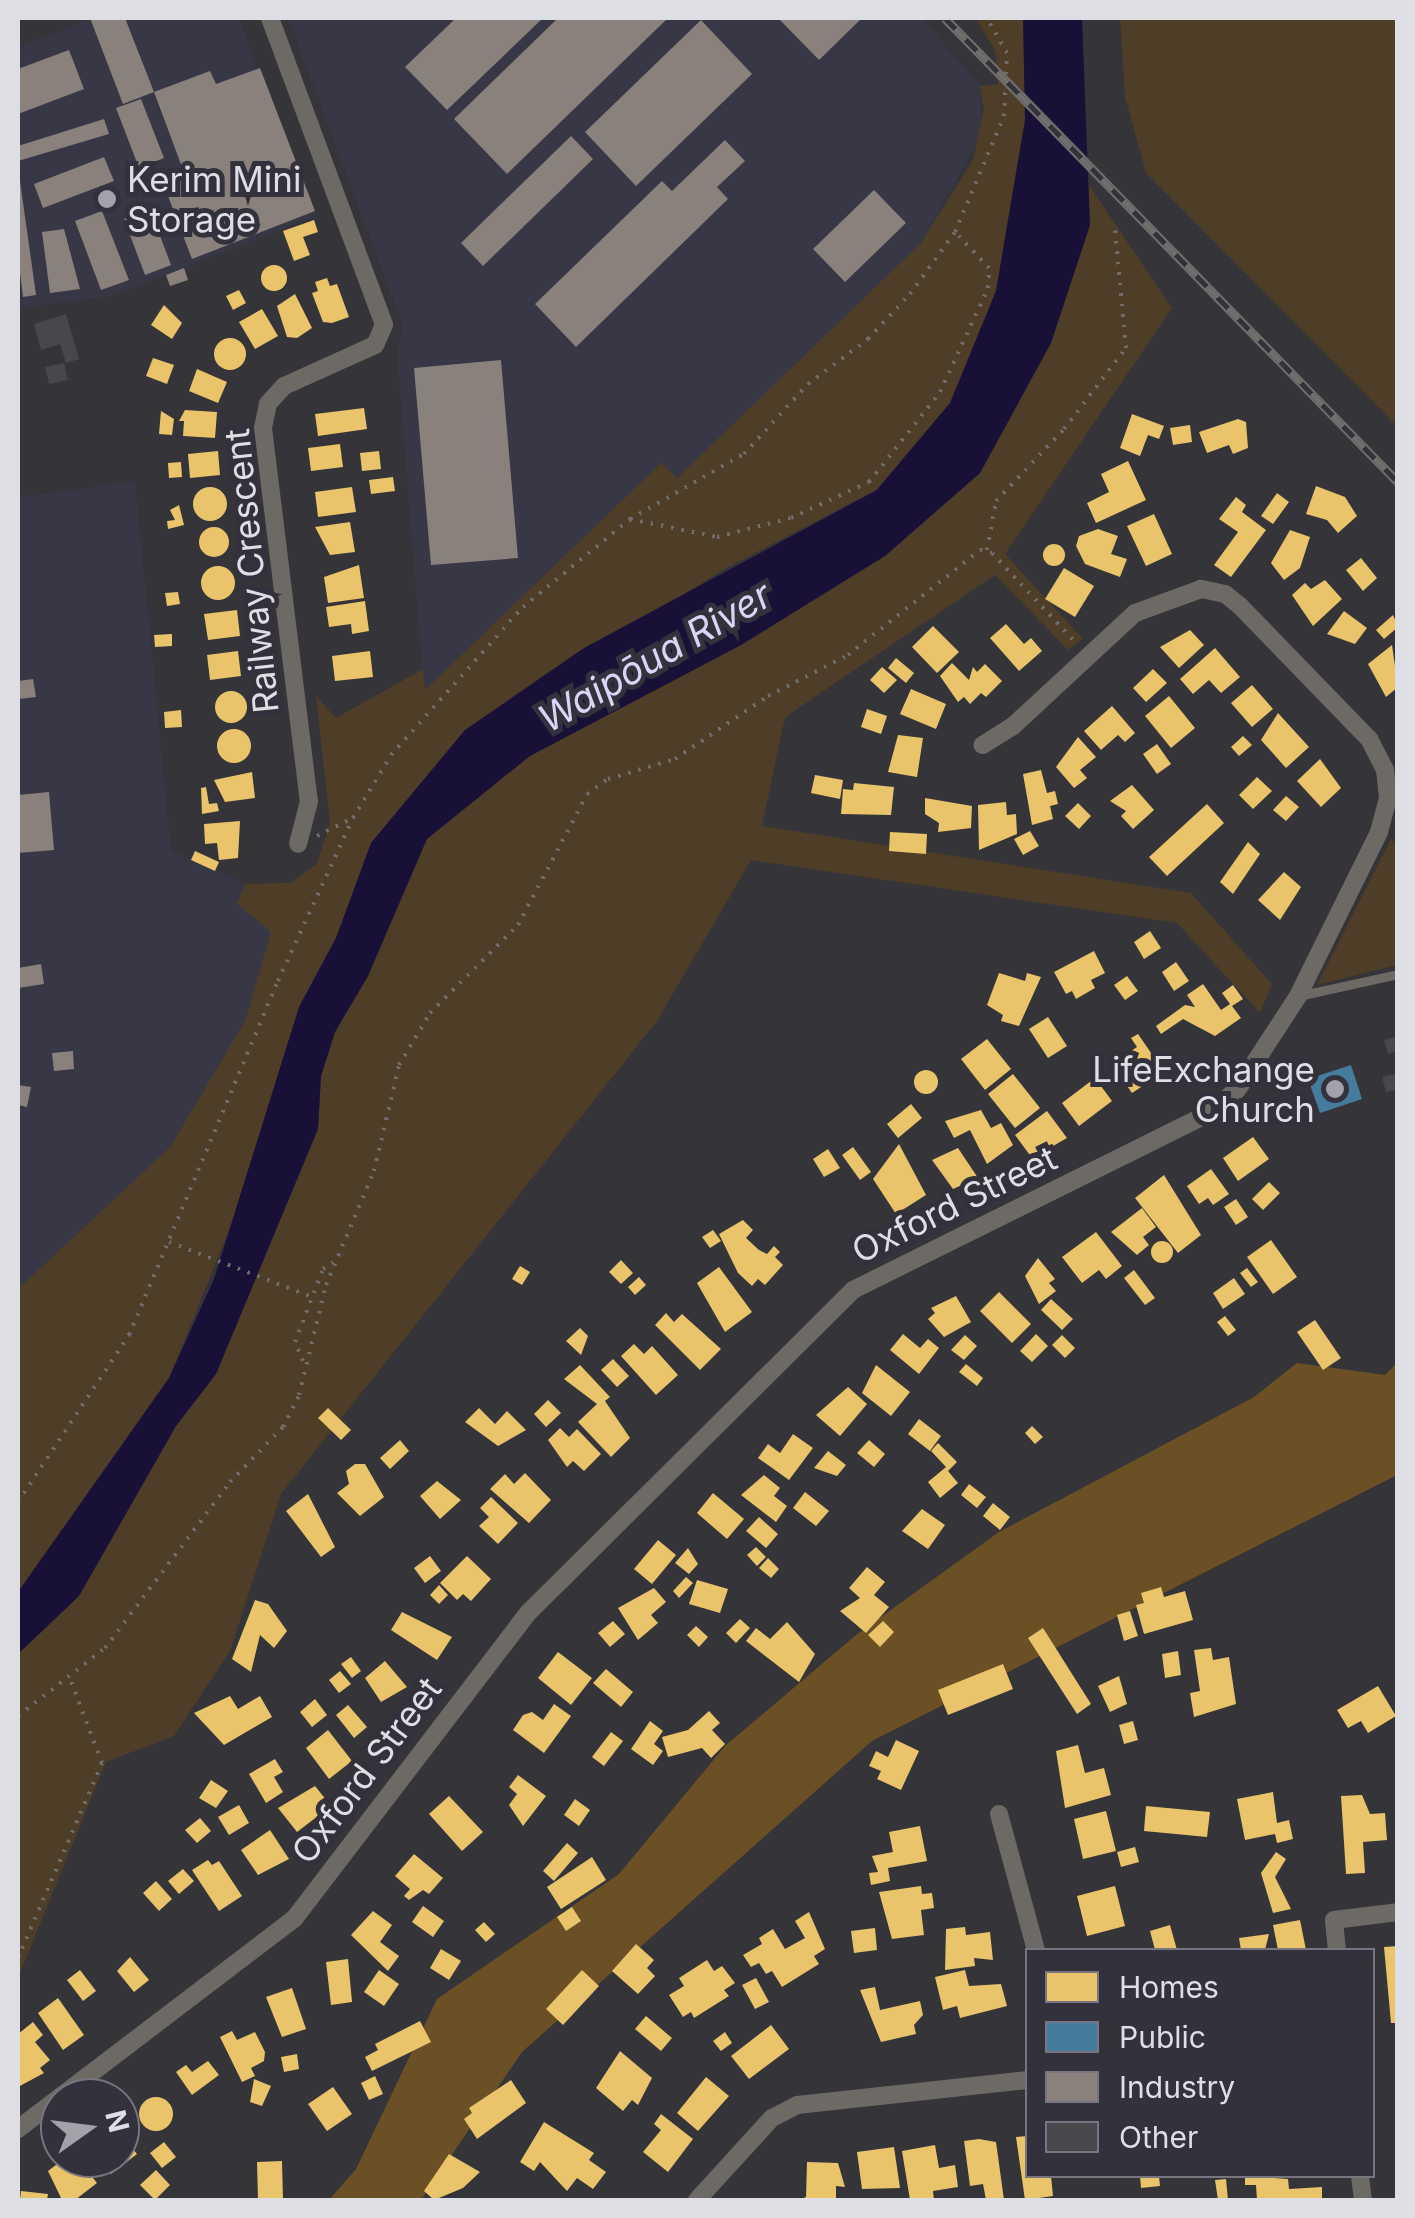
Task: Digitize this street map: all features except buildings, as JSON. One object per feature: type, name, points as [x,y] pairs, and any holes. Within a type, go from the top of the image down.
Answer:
[{"type":"street","name":"Railway Crescent","points":[[270,18],[384,326],[374,345],[284,386],[268,404],[263,428],[309,801],[298,844]]},
{"type":"street","name":"Oxford Street","points":[[18,2129],[294,1920],[529,1612],[853,1290],[1207,1114],[1253,1070],[1298,996],[1379,832],[1386,784],[1368,739],[1225,594],[1201,589],[1164,597],[1135,613],[1013,726],[983,745]]},
{"type":"street","points":[[998,1814],[1035,1948]]},
{"type":"street","points":[[1337,1948],[1334,1920],[1398,1912]]},
{"type":"street","points":[[697,2200],[772,2118],[797,2105],[1025,2080]]},
{"type":"lane","points":[[1298,996],[1398,974]]},
{"type":"path","points":[[18,1502],[130,1334],[353,818],[391,754],[524,608],[630,519],[744,454],[808,384],[878,328],[955,232],[1004,116],[1007,53],[987,18]]},
{"type":"path","points":[[18,1716],[105,1648],[230,1482],[284,1427],[299,1395],[303,1361],[337,1260],[374,1170],[394,1080],[414,1037],[448,993],[518,925],[587,794],[608,779],[674,759],[768,696],[848,655],[987,550],[996,501],[1064,429],[1126,348],[1114,230]]},
{"type":"path","points":[[630,519],[717,537],[792,518],[869,482],[940,392],[988,288],[989,268],[955,232]]},
{"type":"path","points":[[987,550],[1088,656]]},
{"type":"path","points":[[298,844],[353,818]]},
{"type":"path","points":[[169,1242],[312,1297]]},
{"type":"path","points":[[303,1361],[295,1342],[323,1269],[337,1260]]},
{"type":"path","points":[[18,1958],[102,1763],[69,1676]]},
{"type":"shaded area","points":[[93,18],[239,18],[316,216],[112,296],[21,308],[18,47]]},
{"type":"shaded area","points":[[288,18],[922,18],[980,86],[981,137],[920,244],[817,349],[676,478],[661,464],[424,691],[397,353],[403,326]]},
{"type":"shaded area","points":[[976,18],[1023,18],[1025,120],[996,291],[950,403],[876,490],[726,568],[465,730],[371,843],[336,938],[299,1007],[255,1166],[169,1378],[18,1592],[18,1289],[170,1147],[245,1021],[271,932],[237,904],[245,884],[290,883],[317,864],[330,822],[316,696],[336,718],[423,669],[425,690],[661,463],[677,478],[920,244],[973,160],[984,109],[980,86],[998,85],[995,51]]},
{"type":"shaded area","points":[[1120,18],[1397,18],[1397,426],[1146,173],[1125,97]]},
{"type":"shaded area","points":[[1088,184],[1172,308],[1005,554],[1083,639],[1068,650],[995,575],[785,717],[762,826],[1191,893],[1272,984],[1260,1013],[1177,923],[751,860],[657,1021],[281,1494],[230,1651],[174,1736],[106,1762],[18,1978],[18,1654],[79,1596],[176,1426],[216,1374],[318,1129],[321,1076],[335,1032],[368,976],[426,839],[529,756],[741,645],[885,556],[980,473],[1051,343],[1090,225]]},
{"type":"shaded area","points":[[18,456],[20,497],[135,481],[171,850],[245,884],[238,904],[272,932],[245,1021],[170,1147],[18,1289]]},
{"type":"shaded area","points":[[1391,839],[1397,845],[1397,965],[1317,985]]},
{"type":"shaded area","points":[[1297,1363],[1385,1375],[1397,1363],[1397,1475],[872,1741],[522,2052],[421,2200],[329,2200],[356,2169],[437,1999],[619,1874],[725,1746],[856,1635],[999,1532],[1254,1397]]},
{"type":"water","name":"Waipōua River","points":[[1023,18],[1082,18],[1090,225],[1051,343],[980,473],[885,556],[741,645],[530,756],[427,839],[368,976],[335,1032],[321,1076],[318,1129],[216,1374],[176,1426],[79,1596],[18,1654],[18,1592],[169,1378],[214,1279],[299,1007],[336,938],[371,843],[465,730],[584,648],[877,490],[950,403],[996,291],[1025,120]]},
{"type":"pier","points":[[1020,88],[1093,163],[1093,176],[1020,101]]},
{"type":"railway","points":[[945,18],[1398,482]]},
{"type":"place","name":"Kerim Mini Storage","points":[[107,199]]},
{"type":"place","name":"LifeExchange Church","points":[[1335,1089]]}]
